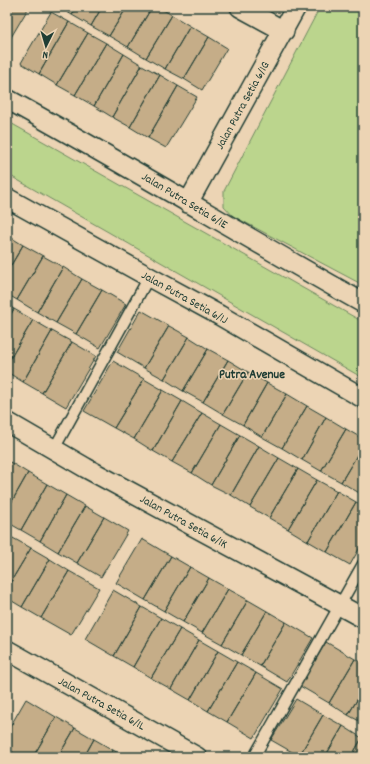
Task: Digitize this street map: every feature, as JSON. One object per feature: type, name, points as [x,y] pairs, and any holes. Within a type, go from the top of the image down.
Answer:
[{"type":"street","points":[[240,7],[284,31]]},
{"type":"street","name":"Jalan Putra Setia 6/1G","points":[[188,203],[296,7]]},
{"type":"street","name":"Jalan Putra Setia 6/1E","points":[[7,99],[143,175],[188,203],[363,303]]},
{"type":"street","name":"Jalan Putra Setia 6/1J","points":[[7,198],[219,315],[363,398]]},
{"type":"street","name":"Jalan Putra Setia 6/1K","points":[[7,422],[93,472],[363,618]]},
{"type":"street","name":"Jalan Putra Setia 6/1L","points":[[7,650],[197,757]]},
{"type":"lane","points":[[54,449],[149,277]]},
{"type":"lane","points":[[254,757],[363,564]]},
{"type":"green space","points":[[320,7],[363,7],[363,285],[233,216],[224,206],[224,191]]},
{"type":"green space","points":[[7,121],[363,322],[363,378],[7,174]]},
{"type":"building","points":[[7,7],[29,7],[7,44]]},
{"type":"building","points":[[59,7],[77,7],[72,15]]},
{"type":"building","points":[[77,7],[102,7],[91,26],[72,15]]},
{"type":"building","points":[[102,7],[127,7],[109,36],[91,26]]},
{"type":"building","points":[[127,7],[152,7],[128,47],[109,36]]},
{"type":"building","points":[[152,7],[158,7],[172,15],[146,58],[128,47]]},
{"type":"building","points":[[51,12],[69,22],[39,74],[21,63]]},
{"type":"building","points":[[172,15],[190,26],[165,69],[146,58]]},
{"type":"building","points":[[69,22],[88,33],[57,85],[39,74]]},
{"type":"building","points":[[190,26],[209,37],[184,79],[165,69]]},
{"type":"building","points":[[88,33],[106,43],[75,95],[57,85]]},
{"type":"building","points":[[209,37],[227,48],[202,90],[184,79]]},
{"type":"building","points":[[106,43],[124,54],[94,106],[75,95]]},
{"type":"building","points":[[124,54],[142,65],[112,117],[94,106]]},
{"type":"building","points":[[142,65],[160,75],[130,127],[112,117]]},
{"type":"building","points":[[160,75],[178,86],[148,138],[130,127]]},
{"type":"building","points":[[178,86],[197,97],[166,148],[148,138]]},
{"type":"building","points":[[7,235],[23,245],[7,272]]},
{"type":"building","points":[[23,245],[43,256],[17,300],[7,294],[7,272]]},
{"type":"building","points":[[43,256],[63,267],[37,312],[17,300]]},
{"type":"building","points":[[63,267],[82,279],[56,323],[37,312]]},
{"type":"building","points":[[82,279],[102,290],[76,334],[56,323]]},
{"type":"building","points":[[102,290],[126,304],[100,348],[76,334]]},
{"type":"building","points":[[7,305],[14,309],[7,320]]},
{"type":"building","points":[[14,309],[33,320],[7,364],[7,320]]},
{"type":"building","points":[[141,310],[169,326],[144,368],[117,352]]},
{"type":"building","points":[[33,320],[52,331],[23,382],[7,372],[7,364]]},
{"type":"building","points":[[169,326],[189,337],[164,379],[144,368]]},
{"type":"building","points":[[52,331],[72,342],[42,393],[23,382]]},
{"type":"building","points":[[189,337],[208,349],[183,391],[164,379]]},
{"type":"building","points":[[72,342],[96,356],[66,407],[42,393]]},
{"type":"building","points":[[208,349],[228,360],[203,402],[183,391]]},
{"type":"building","points":[[228,360],[248,372],[223,414],[203,402]]},
{"type":"building","points":[[113,361],[144,379],[114,428],[84,411]]},
{"type":"building","points":[[248,372],[267,383],[243,425],[223,414]]},
{"type":"building","points":[[144,379],[163,390],[134,439],[114,428]]},
{"type":"building","points":[[267,383],[287,394],[262,437],[243,425]]},
{"type":"building","points":[[163,390],[182,401],[153,451],[134,439]]},
{"type":"building","points":[[287,394],[307,406],[282,448],[262,437]]},
{"type":"building","points":[[182,401],[202,413],[172,462],[153,451]]},
{"type":"building","points":[[307,406],[326,417],[302,460],[282,448]]},
{"type":"building","points":[[202,413],[221,424],[192,473],[172,462]]},
{"type":"building","points":[[326,417],[346,429],[321,471],[302,460]]},
{"type":"building","points":[[221,424],[240,435],[211,485],[192,473]]},
{"type":"building","points":[[346,429],[363,439],[363,445],[341,482],[321,471]]},
{"type":"building","points":[[240,435],[259,446],[231,495],[211,485]]},
{"type":"building","points":[[363,445],[363,490],[361,494],[341,482]]},
{"type":"building","points":[[259,446],[279,458],[250,507],[231,495]]},
{"type":"building","points":[[279,458],[298,469],[269,518],[250,507]]},
{"type":"building","points":[[10,462],[28,473],[7,510],[7,467]]},
{"type":"building","points":[[298,469],[317,480],[288,529],[269,518]]},
{"type":"building","points":[[28,473],[47,484],[21,530],[7,522],[7,510]]},
{"type":"building","points":[[317,480],[337,491],[308,541],[288,529]]},
{"type":"building","points":[[47,484],[66,495],[40,541],[21,530]]},
{"type":"building","points":[[337,491],[356,502],[327,552],[308,541]]},
{"type":"building","points":[[66,495],[85,506],[58,552],[40,541]]},
{"type":"building","points":[[356,502],[363,506],[363,542],[350,565],[327,552]]},
{"type":"building","points":[[85,506],[104,517],[77,563],[58,552]]},
{"type":"building","points":[[104,517],[128,531],[101,577],[77,563]]},
{"type":"building","points":[[7,535],[11,537],[7,544]]},
{"type":"building","points":[[11,537],[31,548],[7,588],[7,544]]},
{"type":"building","points":[[142,539],[171,556],[145,600],[116,583]]},
{"type":"building","points":[[31,548],[50,559],[22,607],[7,598],[7,588]]},
{"type":"building","points":[[171,556],[190,567],[164,611],[145,600]]},
{"type":"building","points":[[50,559],[69,571],[41,618],[22,607]]},
{"type":"building","points":[[190,567],[209,578],[183,622],[164,611]]},
{"type":"building","points":[[69,571],[99,588],[71,635],[41,618]]},
{"type":"building","points":[[209,578],[228,589],[202,633],[183,622]]},
{"type":"building","points":[[228,589],[248,600],[222,644],[202,633]]},
{"type":"building","points":[[113,590],[142,607],[114,656],[85,639]]},
{"type":"building","points":[[248,600],[267,611],[241,655],[222,644]]},
{"type":"building","points":[[142,607],[161,618],[133,667],[114,656]]},
{"type":"building","points":[[267,611],[286,622],[260,666],[241,655]]},
{"type":"building","points":[[161,618],[180,629],[151,678],[133,667]]},
{"type":"building","points":[[286,622],[313,638],[287,682],[260,666]]},
{"type":"building","points":[[180,629],[199,640],[171,689],[151,678]]},
{"type":"building","points":[[199,640],[218,651],[190,700],[171,689]]},
{"type":"building","points":[[326,642],[355,659],[329,703],[300,686]]},
{"type":"building","points":[[218,651],[237,662],[208,711],[190,700]]},
{"type":"building","points":[[355,659],[363,663],[363,690],[348,715],[329,703]]},
{"type":"building","points":[[237,662],[256,673],[227,722],[208,711]]},
{"type":"building","points":[[256,673],[283,689],[254,738],[227,722]]},
{"type":"building","points":[[363,690],[363,723],[348,715]]},
{"type":"building","points":[[7,694],[11,696],[7,702]]},
{"type":"building","points":[[26,699],[56,717],[33,757],[21,757],[7,749],[7,732]]},
{"type":"building","points":[[296,699],[323,715],[299,756],[271,740]]},
{"type":"building","points":[[323,715],[343,726],[325,757],[300,757],[299,756]]},
{"type":"building","points":[[56,717],[75,728],[58,757],[33,757]]},
{"type":"building","points":[[343,726],[362,738],[351,757],[325,757]]},
{"type":"building","points":[[75,728],[94,739],[84,757],[58,757]]},
{"type":"building","points":[[362,738],[363,757],[351,757]]},
{"type":"building","points":[[94,739],[113,750],[109,757],[84,757]]},
{"type":"building","points":[[113,750],[125,757],[109,757]]},
{"type":"district","name":"Putra Avenue","points":[[252,373]]}]
